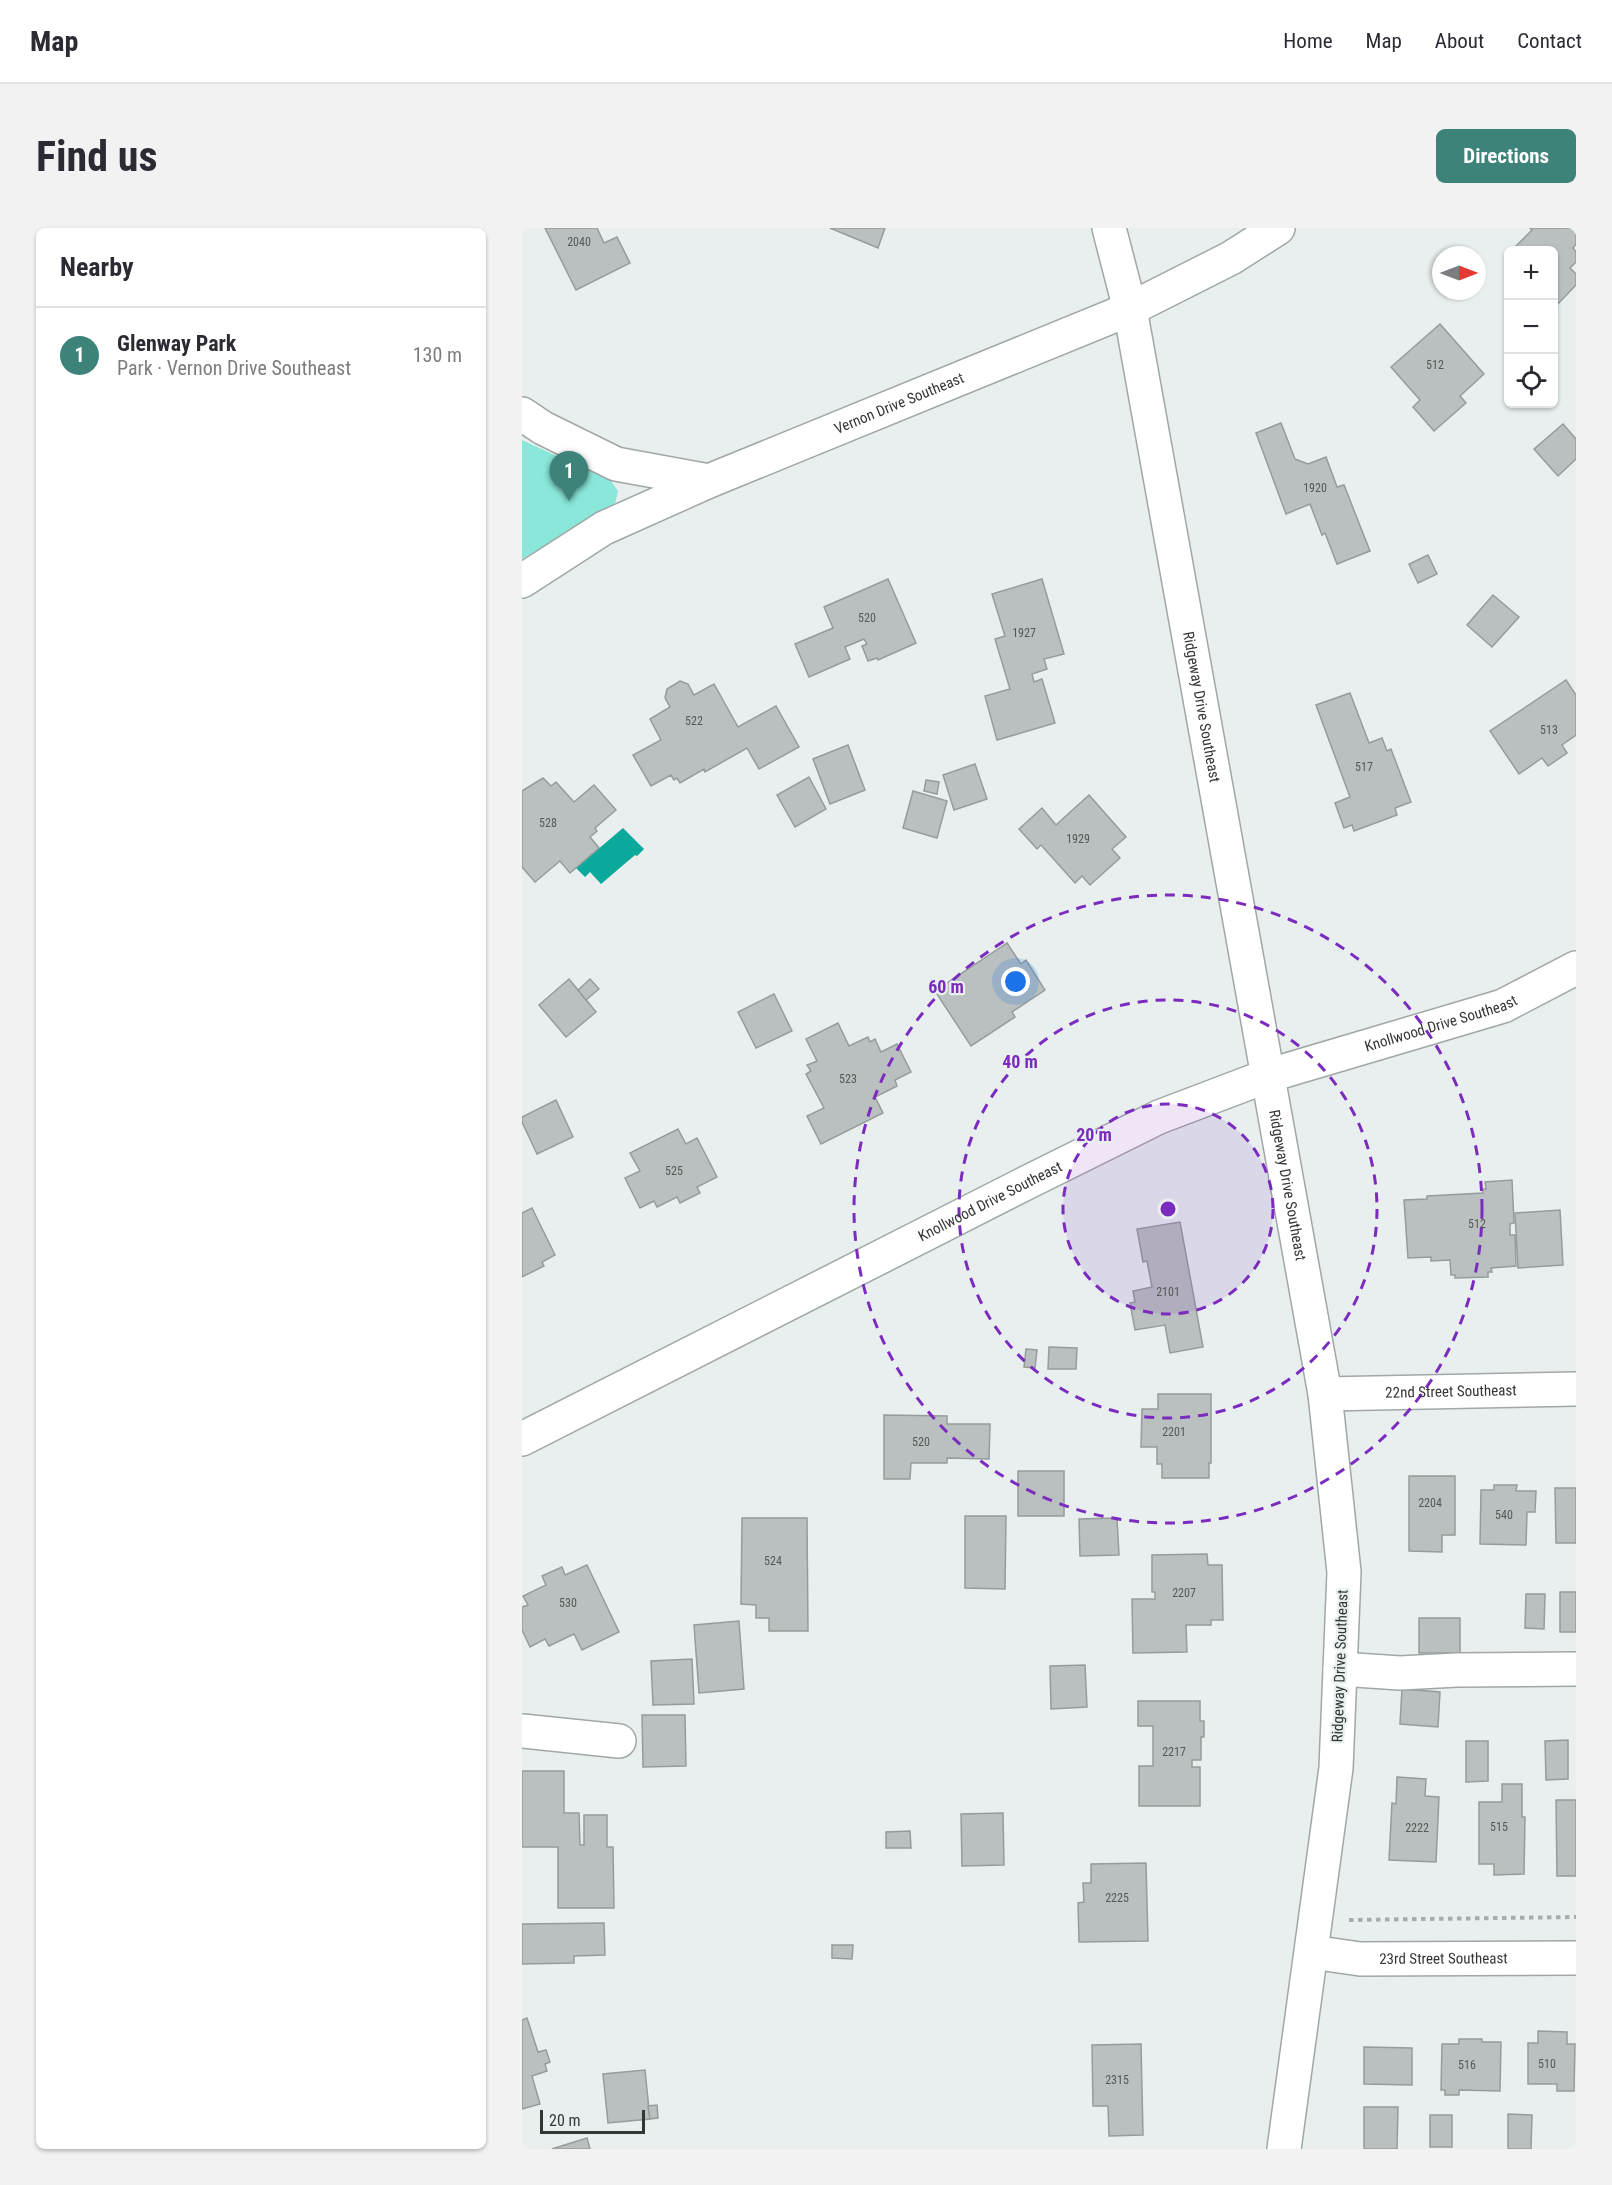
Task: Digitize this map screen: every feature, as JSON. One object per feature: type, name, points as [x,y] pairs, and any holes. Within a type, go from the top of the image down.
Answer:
[{"type":"street","name":"Ridgeway Drive Southeast","points":[[1109,228],[1130,309],[1325,1394],[1344,1572],[1336,1768],[1284,2149]]},
{"type":"street","name":"Vernon Drive Southeast","points":[[522,581],[604,528],[709,481],[1130,309],[1231,258],[1278,228]]},
{"type":"street","points":[[522,414],[543,428],[616,464],[709,481]]},
{"type":"street","name":"Knollwood Drive Southeast","points":[[522,1439],[1149,1122],[1267,1076],[1503,1006],[1576,968]]},
{"type":"street","name":"22nd Street Southeast","points":[[1325,1394],[1576,1389]]},
{"type":"street","points":[[1340,1669],[1400,1673],[1576,1669]]},
{"type":"street","points":[[522,1731],[619,1741]]},
{"type":"street","name":"23rd Street Southeast","points":[[1312,1952],[1360,1959],[1576,1958]]},
{"type":"path","points":[[1338,1920],[1576,1917]]},
{"type":"green space","points":[[522,440],[611,481],[618,491],[615,504],[522,559]]},
{"type":"water","points":[[623,828],[644,849],[601,884],[590,872],[585,877],[576,868]]},
{"type":"building","points":[[545,228],[597,228],[604,243],[617,237],[630,263],[576,290]]},
{"type":"building","points":[[830,228],[885,228],[878,248]]},
{"type":"building","points":[[1530,228],[1576,228],[1576,244],[1573,248],[1576,252],[1576,262],[1570,268],[1576,274],[1576,285],[1558,304],[1558,246],[1516,246],[1532,230]]},
{"type":"building","points":[[1440,324],[1484,374],[1460,396],[1466,403],[1434,431],[1413,407],[1420,400],[1391,367]]},
{"type":"building","points":[[1281,423],[1295,459],[1308,464],[1326,457],[1337,487],[1344,485],[1370,551],[1337,564],[1310,504],[1286,514],[1256,433]]},
{"type":"building","points":[[1563,424],[1576,439],[1576,459],[1558,476],[1534,449]]},
{"type":"building","points":[[1428,555],[1437,574],[1418,583],[1409,564]]},
{"type":"building","points":[[888,579],[916,643],[878,660],[877,658],[868,661],[862,646],[867,644],[864,639],[845,647],[850,659],[809,677],[795,644],[833,628],[824,607]]},
{"type":"building","points":[[1042,579],[1064,654],[1044,659],[1047,669],[1032,674],[1034,682],[1042,679],[1055,723],[997,740],[985,696],[1010,689],[995,639],[1005,636],[992,594]]},
{"type":"building","points":[[1493,595],[1519,617],[1492,647],[1467,625]]},
{"type":"building","points":[[1566,680],[1576,695],[1576,735],[1562,745],[1567,753],[1548,766],[1542,758],[1519,774],[1490,731]]},
{"type":"building","points":[[680,681],[688,684],[694,695],[714,684],[738,727],[776,706],[799,747],[759,769],[747,748],[705,772],[704,769],[680,783],[671,775],[651,786],[633,755],[661,740],[650,719],[670,707],[665,698],[667,689]]},
{"type":"building","points":[[1350,693],[1369,743],[1382,738],[1387,751],[1391,749],[1411,802],[1395,808],[1397,815],[1354,831],[1352,825],[1344,828],[1335,803],[1350,797],[1316,705]]},
{"type":"building","points":[[848,745],[865,790],[830,804],[813,759]]},
{"type":"building","points":[[975,764],[987,799],[954,810],[943,775]]},
{"type":"building","points":[[809,777],[826,809],[795,827],[777,795]]},
{"type":"building","points":[[543,778],[551,786],[556,782],[574,802],[594,785],[616,810],[595,828],[597,831],[590,837],[599,848],[570,873],[560,861],[535,882],[522,867],[522,791]]},
{"type":"building","points":[[926,780],[939,782],[937,794],[924,791]]},
{"type":"building","points":[[913,791],[947,801],[937,838],[903,828]]},
{"type":"building","points":[[1089,795],[1126,837],[1112,849],[1120,858],[1090,885],[1082,876],[1075,883],[1041,845],[1037,849],[1019,829],[1042,808],[1056,825]]},
{"type":"building","points":[[1007,943],[1021,964],[1026,960],[1045,990],[1012,1012],[1015,1017],[971,1046],[935,991]]},
{"type":"building","points":[[569,979],[596,1012],[566,1037],[539,1005]]},
{"type":"building","points":[[590,979],[599,989],[586,1000],[578,990]]},
{"type":"building","points":[[774,994],[792,1031],[756,1048],[738,1012]]},
{"type":"building","points":[[838,1023],[849,1046],[868,1037],[870,1042],[875,1039],[881,1052],[897,1044],[911,1072],[895,1080],[897,1086],[875,1097],[883,1113],[821,1144],[807,1116],[824,1108],[806,1074],[811,1071],[807,1065],[817,1061],[806,1039]]},
{"type":"building","points":[[556,1100],[573,1137],[537,1154],[522,1122],[522,1117]]},
{"type":"building","points":[[678,1129],[686,1144],[697,1138],[717,1177],[697,1187],[700,1193],[680,1203],[677,1197],[657,1207],[654,1201],[640,1208],[625,1178],[640,1171],[630,1153]]},
{"type":"building","points":[[1512,1180],[1514,1223],[1510,1224],[1510,1235],[1515,1235],[1516,1266],[1491,1268],[1492,1272],[1488,1272],[1488,1277],[1455,1278],[1455,1275],[1451,1275],[1450,1260],[1431,1261],[1431,1257],[1408,1258],[1404,1200],[1427,1199],[1427,1196],[1483,1193],[1483,1189],[1486,1189],[1485,1182]]},
{"type":"building","points":[[532,1208],[555,1255],[542,1262],[544,1266],[522,1277],[522,1213]]},
{"type":"building","points":[[1560,1210],[1563,1265],[1518,1268],[1515,1213]]},
{"type":"building","points":[[1180,1222],[1203,1347],[1170,1353],[1165,1325],[1135,1330],[1130,1303],[1135,1302],[1133,1291],[1152,1287],[1147,1261],[1143,1262],[1137,1229]]},
{"type":"building","points":[[1049,1347],[1077,1348],[1076,1369],[1048,1369]]},
{"type":"building","points":[[1026,1349],[1037,1350],[1035,1368],[1024,1367]]},
{"type":"building","points":[[1158,1394],[1211,1394],[1209,1478],[1162,1478],[1162,1464],[1157,1464],[1157,1447],[1141,1447],[1142,1409],[1158,1409]]},
{"type":"building","points":[[884,1415],[947,1416],[947,1424],[990,1424],[989,1459],[947,1458],[947,1463],[911,1463],[910,1479],[884,1479]]},
{"type":"building","points":[[1018,1471],[1064,1471],[1064,1516],[1018,1516]]},
{"type":"building","points":[[1409,1476],[1455,1476],[1455,1535],[1442,1535],[1442,1552],[1409,1551]]},
{"type":"building","points":[[1494,1485],[1517,1485],[1516,1491],[1536,1491],[1535,1512],[1527,1512],[1526,1545],[1480,1544],[1481,1490],[1494,1490]]},
{"type":"building","points":[[1555,1488],[1576,1488],[1576,1543],[1556,1543]]},
{"type":"building","points":[[965,1516],[1006,1516],[1005,1589],[965,1588]]},
{"type":"building","points":[[742,1518],[807,1518],[808,1631],[769,1631],[769,1618],[756,1618],[756,1605],[741,1604]]},
{"type":"building","points":[[1117,1518],[1119,1555],[1080,1556],[1079,1519]]},
{"type":"building","points":[[1207,1554],[1208,1565],[1222,1565],[1223,1620],[1211,1620],[1211,1625],[1186,1625],[1187,1652],[1133,1653],[1132,1599],[1155,1599],[1155,1592],[1152,1592],[1152,1555]]},
{"type":"building","points":[[587,1565],[619,1632],[582,1650],[574,1634],[549,1646],[545,1639],[530,1647],[522,1630],[522,1607],[528,1605],[523,1596],[546,1585],[542,1576],[562,1567],[565,1575]]},
{"type":"building","points":[[1560,1592],[1576,1592],[1576,1632],[1560,1632]]},
{"type":"building","points":[[1526,1594],[1545,1594],[1544,1629],[1525,1628]]},
{"type":"building","points":[[1419,1618],[1460,1618],[1460,1653],[1419,1653]]},
{"type":"building","points":[[739,1621],[744,1689],[699,1693],[694,1625]]},
{"type":"building","points":[[692,1659],[694,1704],[653,1705],[651,1661]]},
{"type":"building","points":[[1085,1665],[1087,1707],[1051,1709],[1050,1666]]},
{"type":"building","points":[[1402,1689],[1440,1692],[1438,1727],[1400,1724]]},
{"type":"building","points":[[1138,1701],[1200,1701],[1200,1721],[1204,1721],[1204,1737],[1201,1737],[1201,1760],[1192,1760],[1192,1767],[1200,1767],[1200,1806],[1139,1806],[1139,1766],[1153,1766],[1153,1726],[1138,1726]]},
{"type":"building","points":[[642,1715],[685,1715],[686,1766],[643,1767]]},
{"type":"building","points":[[1568,1740],[1568,1779],[1546,1780],[1545,1741]]},
{"type":"building","points":[[1466,1741],[1488,1741],[1488,1781],[1466,1782]]},
{"type":"building","points":[[522,1771],[564,1771],[564,1813],[579,1813],[580,1845],[584,1845],[584,1815],[607,1815],[607,1847],[613,1847],[614,1908],[558,1908],[558,1847],[522,1847]]},
{"type":"building","points":[[1397,1777],[1426,1779],[1425,1796],[1439,1797],[1436,1862],[1389,1860],[1392,1803],[1396,1804]]},
{"type":"building","points":[[1502,1784],[1522,1784],[1522,1817],[1525,1817],[1524,1874],[1494,1875],[1494,1864],[1479,1864],[1479,1802],[1502,1802]]},
{"type":"building","points":[[1556,1800],[1576,1800],[1576,1876],[1557,1876]]},
{"type":"building","points":[[1003,1813],[1004,1865],[962,1866],[961,1814]]},
{"type":"building","points":[[910,1831],[911,1848],[886,1848],[886,1832]]},
{"type":"building","points":[[1146,1863],[1148,1941],[1079,1942],[1078,1903],[1084,1902],[1083,1883],[1091,1883],[1091,1864]]},
{"type":"building","points":[[604,1923],[605,1955],[574,1956],[574,1963],[522,1964],[522,1924]]},
{"type":"building","points":[[832,1945],[853,1945],[852,1959],[832,1958]]},
{"type":"building","points":[[527,2018],[538,2052],[546,2050],[550,2062],[545,2064],[547,2071],[532,2076],[540,2104],[522,2109],[522,2020]]},
{"type":"building","points":[[1538,2031],[1567,2032],[1567,2044],[1575,2044],[1574,2091],[1557,2091],[1557,2084],[1528,2084],[1528,2043],[1538,2043]]},
{"type":"building","points":[[1459,2039],[1501,2042],[1500,2091],[1459,2090],[1459,2095],[1445,2095],[1445,2090],[1441,2090],[1442,2044],[1459,2044]]},
{"type":"building","points":[[1141,2044],[1143,2135],[1109,2136],[1108,2106],[1093,2106],[1092,2045]]},
{"type":"building","points":[[1364,2047],[1412,2048],[1412,2085],[1364,2084]]},
{"type":"building","points":[[645,2070],[650,2119],[608,2123],[603,2074]]},
{"type":"building","points":[[657,2105],[658,2118],[650,2119],[648,2106]]},
{"type":"building","points":[[1364,2107],[1398,2107],[1397,2149],[1364,2149]]},
{"type":"building","points":[[1508,2114],[1532,2115],[1531,2149],[1508,2149]]},
{"type":"building","points":[[1430,2115],[1452,2115],[1452,2147],[1430,2147]]},
{"type":"building","points":[[587,2138],[590,2149],[552,2149]]},
{"type":"place","name":"Glenway Park","points":[[569,501]]}]
